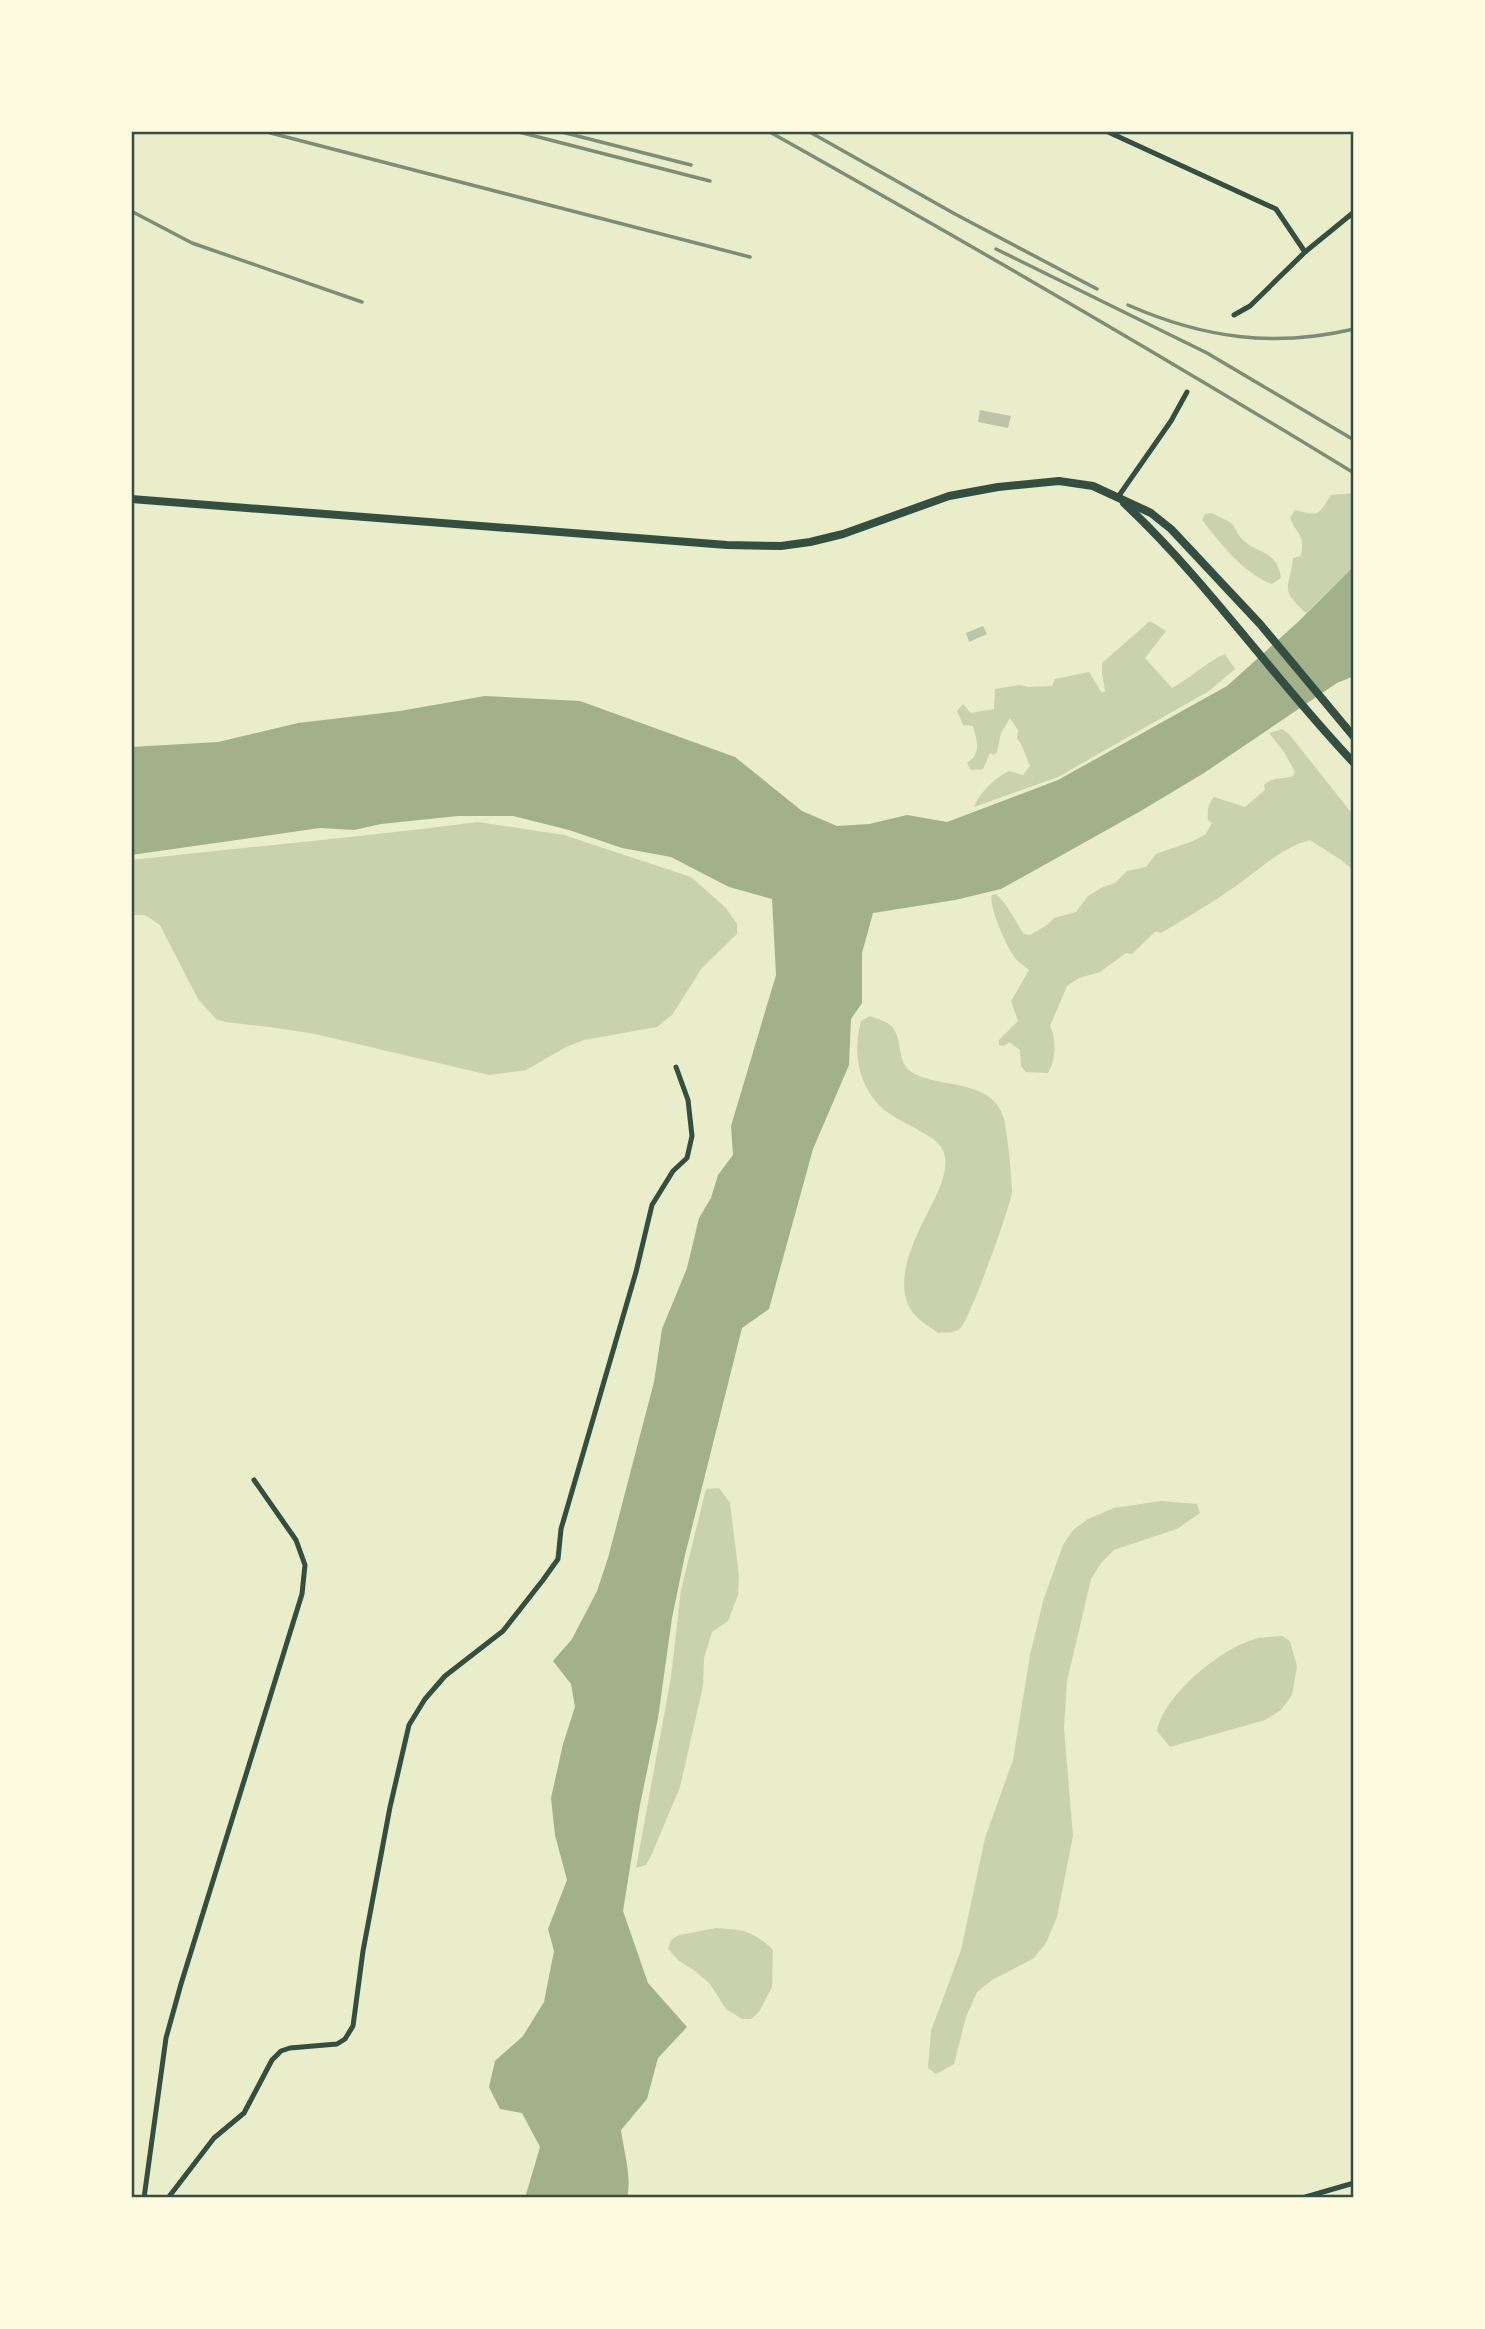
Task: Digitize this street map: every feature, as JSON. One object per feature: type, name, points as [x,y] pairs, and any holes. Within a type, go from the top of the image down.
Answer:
[{"type":"main road","points":[[131,499],[773,547],[825,539],[949,496],[1014,484],[1068,481],[1093,486],[1118,497],[1151,513],[1171,529],[1260,624],[1354,737]]},
{"type":"main road","points":[[1118,497],[1181,559],[1244,637],[1354,763]]},
{"type":"street","points":[[1106,131],[1276,209],[1305,252]]},
{"type":"street","points":[[1234,315],[1250,306],[1305,252],[1354,212]]},
{"type":"street","points":[[1118,497],[1171,421],[1187,392]]},
{"type":"street","points":[[168,2198],[214,2138],[244,2113],[272,2060],[281,2051],[337,2044],[345,2039],[353,2026],[363,1951],[390,1807],[409,1725],[425,1699],[445,1676],[503,1630],[558,1559],[561,1529],[636,1272],[652,1205],[673,1171],[687,1158],[692,1136],[688,1100],[676,1067]]},
{"type":"street","points":[[144,2198],[166,2038],[302,1594],[305,1565],[296,1540],[254,1480]]},
{"type":"street","points":[[1302,2198],[1354,2183]]},
{"type":"shaded area","points":[[1354,493],[1354,566],[1306,613],[1292,598],[1288,588],[1293,558],[1301,556],[1302,548],[1301,538],[1290,518],[1295,510],[1317,513],[1331,495]]},
{"type":"shaded area","points":[[1211,513],[1231,523],[1244,541],[1272,558],[1281,578],[1272,584],[1242,565],[1202,520],[1205,514]]},
{"type":"shaded area","points":[[1354,566],[1354,676],[1337,683],[1204,773],[1001,889],[955,900],[873,913],[862,953],[862,1003],[851,1019],[849,1065],[813,1149],[769,1309],[742,1328],[685,1555],[672,1618],[658,1718],[640,1805],[623,1911],[648,1983],[687,2027],[658,2058],[647,2099],[621,2130],[628,2173],[627,2198],[525,2198],[540,2147],[522,2113],[500,2109],[489,2087],[495,2061],[523,2036],[544,2002],[554,1951],[548,1929],[567,1880],[555,1835],[551,1798],[563,1744],[575,1707],[571,1684],[553,1661],[572,1639],[597,1591],[654,1382],[662,1329],[687,1268],[699,1218],[711,1198],[718,1175],[733,1155],[731,1126],[776,975],[772,899],[729,887],[671,857],[622,848],[569,830],[513,816],[458,816],[381,824],[354,830],[320,828],[131,855],[131,747],[218,742],[298,723],[400,711],[485,696],[580,701],[735,757],[802,811],[837,826],[869,824],[907,815],[947,822],[1058,780],[1227,686],[1298,622]]},
{"type":"shaded area","points":[[1150,621],[1166,631],[1145,658],[1172,688],[1225,654],[1235,669],[1209,691],[1058,777],[974,807],[984,791],[998,777],[1009,771],[1023,775],[1030,766],[1017,738],[1018,730],[1010,718],[1001,733],[997,752],[994,755],[990,753],[983,769],[971,770],[967,763],[977,751],[977,741],[973,726],[963,725],[957,711],[963,704],[971,713],[994,709],[995,689],[1020,685],[1052,686],[1055,679],[1089,672],[1102,693],[1105,691],[1102,663]]},
{"type":"shaded area","points":[[1282,729],[1289,734],[1354,816],[1354,871],[1310,840],[1281,853],[1208,904],[1161,933],[1156,931],[1132,954],[1126,953],[1100,972],[1079,978],[1067,986],[1050,1026],[1055,1044],[1051,1068],[1048,1073],[1026,1072],[1021,1066],[1020,1050],[1009,1042],[1004,1046],[999,1045],[999,1040],[1018,1021],[1011,1001],[1029,970],[1016,959],[1004,938],[993,908],[992,895],[996,894],[1004,903],[1024,934],[1030,935],[1054,918],[1076,912],[1088,896],[1115,883],[1127,871],[1146,867],[1156,854],[1206,834],[1212,823],[1208,820],[1208,811],[1214,797],[1245,807],[1265,790],[1264,785],[1267,782],[1293,776],[1295,772],[1284,752],[1269,733]]},
{"type":"shaded area","points":[[478,822],[564,835],[691,877],[726,908],[737,924],[737,934],[702,968],[672,1015],[657,1027],[584,1040],[526,1070],[489,1075],[315,1034],[216,1019],[198,999],[160,925],[145,915],[131,915],[131,860]]},
{"type":"shaded area","points":[[870,1016],[893,1028],[902,1059],[909,1070],[926,1078],[965,1087],[988,1096],[997,1104],[1003,1116],[1011,1175],[1010,1200],[974,1302],[960,1329],[954,1331],[938,1333],[918,1318],[908,1303],[904,1289],[909,1257],[941,1183],[945,1157],[936,1141],[883,1109],[866,1086],[859,1066],[857,1044],[861,1021]]},
{"type":"shaded area","points":[[719,1488],[730,1503],[739,1576],[738,1595],[728,1621],[712,1632],[704,1658],[703,1686],[680,1787],[651,1856],[646,1865],[636,1868],[671,1677],[681,1590],[706,1489]]},
{"type":"shaded area","points":[[1161,1501],[1197,1504],[1200,1513],[1177,1529],[1114,1550],[1101,1563],[1091,1579],[1067,1681],[1064,1728],[1073,1836],[1057,1917],[1046,1943],[1034,1958],[992,1980],[977,1992],[966,2017],[954,2064],[936,2074],[928,2068],[931,2031],[961,1950],[985,1838],[1013,1760],[1030,1655],[1044,1598],[1063,1545],[1073,1530],[1088,1519],[1114,1508]]},
{"type":"shaded area","points":[[1282,1636],[1290,1641],[1297,1666],[1292,1695],[1281,1710],[1265,1720],[1170,1747],[1157,1731],[1162,1717],[1170,1703],[1196,1675],[1241,1644],[1258,1638]]},
{"type":"shaded area","points":[[716,1928],[747,1932],[773,1950],[772,1987],[759,2012],[751,2019],[742,2019],[726,2009],[710,1984],[668,1949],[671,1940],[679,1935]]},
{"type":"building","points":[[980,410],[1011,416],[1008,428],[978,422]]},
{"type":"building","points":[[983,626],[987,634],[969,642],[966,633]]},
{"type":"railway","points":[[263,131],[750,257]]},
{"type":"railway","points":[[515,131],[710,181]]},
{"type":"railway","points":[[558,131],[691,165]]},
{"type":"railway","points":[[768,131],[1063,299],[1354,473]]},
{"type":"railway","points":[[808,131],[955,214],[1097,289]]},
{"type":"railway","points":[[131,211],[192,243],[362,302]]},
{"type":"railway","points":[[996,249],[1207,353],[1354,440]]},
{"type":"railway","points":[[1128,305],[1184,325],[1239,336],[1295,338],[1354,329]]}]
